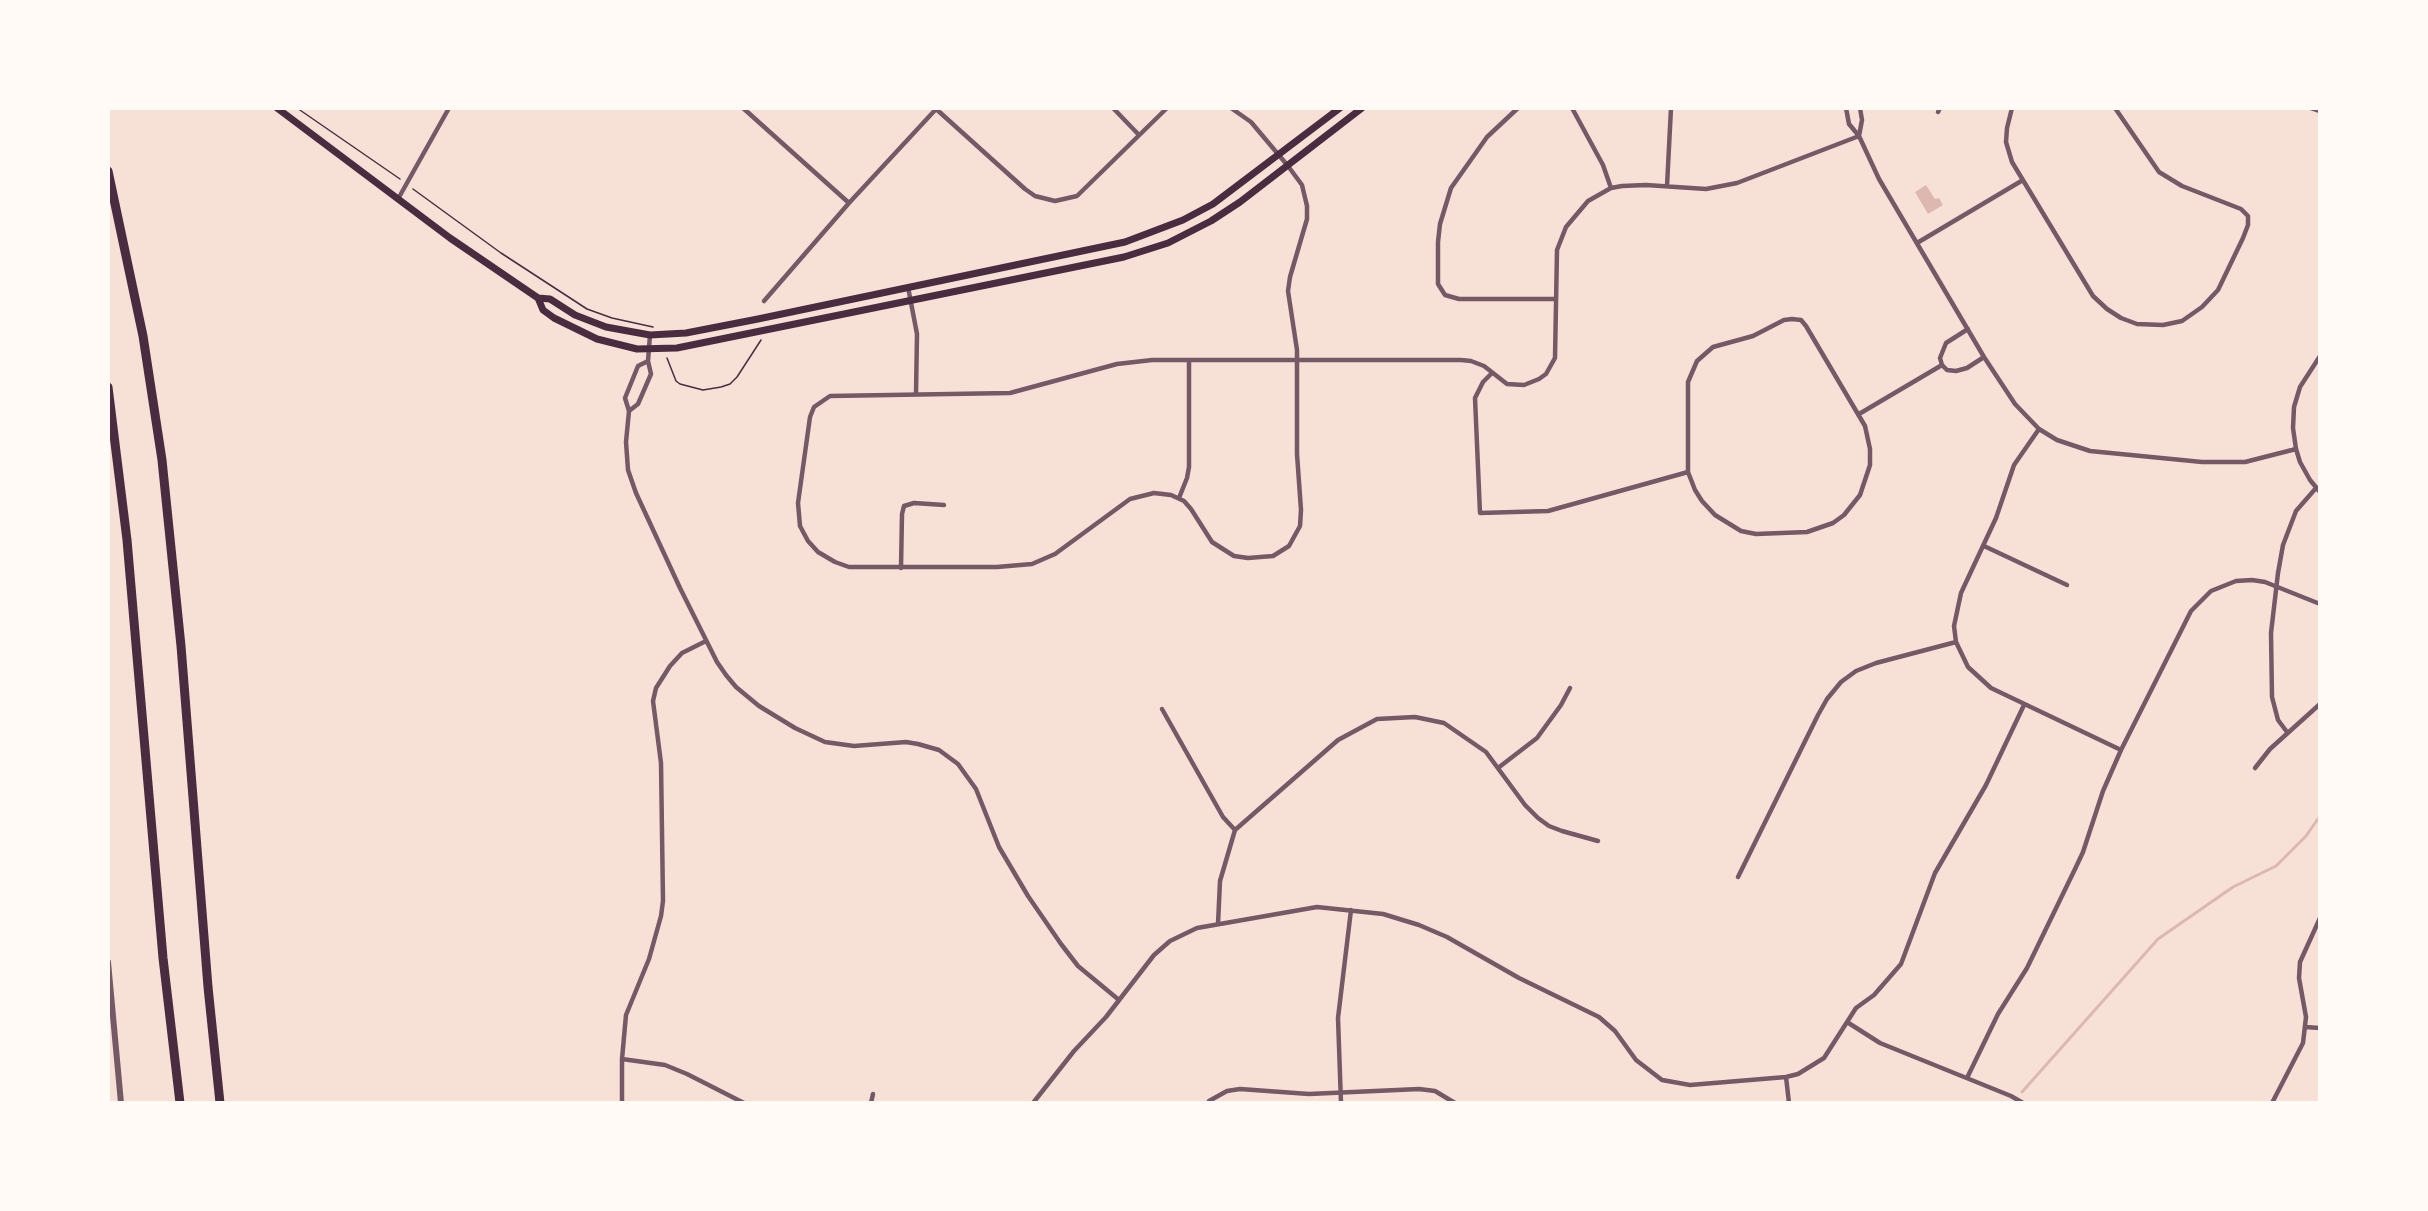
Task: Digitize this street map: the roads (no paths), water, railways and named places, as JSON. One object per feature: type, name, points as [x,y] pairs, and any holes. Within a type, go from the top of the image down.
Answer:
[{"type":"highway","points":[[108,171],[143,336],[162,460],[181,646],[209,999],[220,1103]]},
{"type":"highway","points":[[108,387],[127,540],[163,958],[180,1103]]},
{"type":"main road","points":[[277,108],[398,199],[537,298],[543,310],[576,330],[608,343],[650,349],[698,345],[1150,249],[1211,221],[1288,166],[1362,108]]},
{"type":"main road","points":[[537,298],[549,299],[575,315],[606,327],[650,335],[705,329],[1125,242],[1183,220],[1213,204],[1340,108]]},
{"type":"street","points":[[398,199],[449,108]]},
{"type":"street","points":[[743,108],[849,203]]},
{"type":"street","points":[[764,301],[936,108],[1025,189],[1046,201],[1064,201],[1077,196],[1167,108]]},
{"type":"street","points":[[1113,108],[1140,135]]},
{"type":"street","points":[[1231,108],[1247,119],[1288,166],[1302,185],[1307,206],[1307,219],[1288,291],[1297,339],[1298,360],[1297,454],[1301,510],[1300,526],[1293,542],[1273,556],[1254,558],[1234,556],[1212,542],[1191,508],[1179,498],[1163,493],[1137,496],[1055,554],[1032,564],[1011,567],[849,567],[827,558],[813,547],[804,534],[798,516],[798,503],[810,417],[814,407],[823,399],[839,394],[1010,393],[1117,364],[1146,361],[1298,360],[1471,361],[1500,380],[1516,386],[1530,384],[1546,374],[1555,358],[1556,262],[1563,232],[1579,210],[1611,188],[1646,185],[1706,189],[1737,183],[1859,136]]},
{"type":"street","points":[[1518,108],[1487,137],[1451,188],[1440,224],[1438,284],[1445,295],[1460,299],[1555,299]]},
{"type":"street","points":[[1572,108],[1603,165],[1611,188]]},
{"type":"street","points":[[1667,186],[1671,108]]},
{"type":"street","points":[[1846,108],[1849,124],[1859,136],[1879,179],[1984,357],[2015,405],[2039,429],[2057,440],[2090,451],[2202,462],[2245,462],[2296,449]]},
{"type":"street","points":[[1859,136],[1862,120],[1860,108]]},
{"type":"street","points":[[2012,108],[2007,128],[2008,153],[2099,303],[2121,318],[2146,326],[2182,321],[2202,308],[2218,290],[2243,238],[2248,225],[2248,216],[2241,209],[2182,186],[2159,172],[2115,108]]},
{"type":"street","points":[[2311,108],[2320,111]]},
{"type":"street","points":[[1917,243],[2023,180]]},
{"type":"street","points":[[908,287],[916,334],[916,394]]},
{"type":"street","points":[[1784,321],[1801,321],[1859,414],[1865,426],[1870,448],[1866,483],[1848,511],[1824,527],[1793,534],[1756,534],[1741,531],[1708,508],[1695,490],[1688,472],[1688,382],[1697,361],[1713,347],[1752,336],[1784,321]]},
{"type":"street","points":[[1968,329],[1946,343],[1940,358],[1942,365],[1947,370],[1956,371],[1967,368],[1984,357]]},
{"type":"street","points":[[629,411],[638,404],[651,374],[648,361],[650,335]]},
{"type":"street","points":[[2287,732],[2278,720],[2272,697],[2271,633],[2283,544],[2296,511],[2318,490],[2306,474],[2296,449],[2293,428],[2294,407],[2300,387],[2320,356]]},
{"type":"street","points":[[648,361],[638,366],[625,398],[629,411],[626,442],[628,470],[706,641],[726,675],[747,697],[771,714],[816,739],[835,745],[854,746],[906,742],[918,744],[939,750],[958,764],[976,789],[999,847],[1061,945],[1078,966],[1119,1000]]},
{"type":"street","points":[[1179,498],[1189,467],[1189,361]]},
{"type":"street","points":[[1859,414],[1942,365]]},
{"type":"street","points":[[1492,373],[1483,382],[1475,398],[1480,513],[1548,511],[1688,472]]},
{"type":"street","points":[[2039,429],[2014,465],[1984,546],[1958,603],[1954,626],[1956,642],[1965,661],[1979,679],[1993,689],[2121,750]]},
{"type":"street","points":[[901,568],[904,506],[914,503],[944,505]]},
{"type":"street","points":[[1984,546],[2067,585]]},
{"type":"street","points":[[1967,1078],[1998,1014],[2027,968],[2081,856],[2103,791],[2121,750],[2176,637],[2196,605],[2211,591],[2236,581],[2252,580],[2276,586],[2320,604]]},
{"type":"street","points":[[622,1103],[622,1059],[626,1016],[649,959],[663,901],[661,763],[653,701],[656,688],[670,666],[682,653],[706,641]]},
{"type":"street","points":[[1738,877],[1827,699],[1841,682],[1856,671],[1876,663],[1956,642]]},
{"type":"street","points":[[1498,768],[1537,738],[1561,705],[1570,688]]},
{"type":"street","points":[[2255,768],[2287,732],[2320,704]]},
{"type":"street","points":[[1033,1103],[1074,1051],[1106,1017],[1154,955],[1170,941],[1187,931],[1310,907],[1398,917],[1433,930],[1519,978],[1599,1017],[1615,1031],[1640,1064],[1662,1080],[1690,1085],[1786,1077],[1813,1067],[1834,1046],[1856,1008],[1874,995],[1901,964],[1935,873],[1986,784],[2024,705]]},
{"type":"street","points":[[1162,709],[1223,817],[1235,830]]},
{"type":"street","points":[[1218,924],[1220,881],[1235,830],[1338,740],[1377,719],[1415,717],[1444,723],[1486,752],[1526,805],[1549,826],[1599,841]]},
{"type":"street","points":[[1341,1103],[1339,1000],[1351,910]]},
{"type":"street","points":[[2272,1103],[2301,1047],[2306,1017],[2299,978],[2300,962],[2320,918]]},
{"type":"street","points":[[108,962],[121,1103]]},
{"type":"street","points":[[1847,1022],[1880,1043],[2011,1096],[2023,1103]]},
{"type":"street","points":[[2305,1027],[2320,1028]]},
{"type":"street","points":[[622,1059],[665,1065],[744,1103]]},
{"type":"street","points":[[1786,1077],[1789,1103]]},
{"type":"street","points":[[1209,1101],[1227,1091],[1240,1089],[1309,1094],[1419,1089],[1435,1090],[1455,1103]]},
{"type":"street","points":[[871,1103],[873,1094]]},
{"type":"waterway","points":[[2022,1092],[2158,939],[2233,887],[2276,866],[2306,836],[2320,816]]}]
